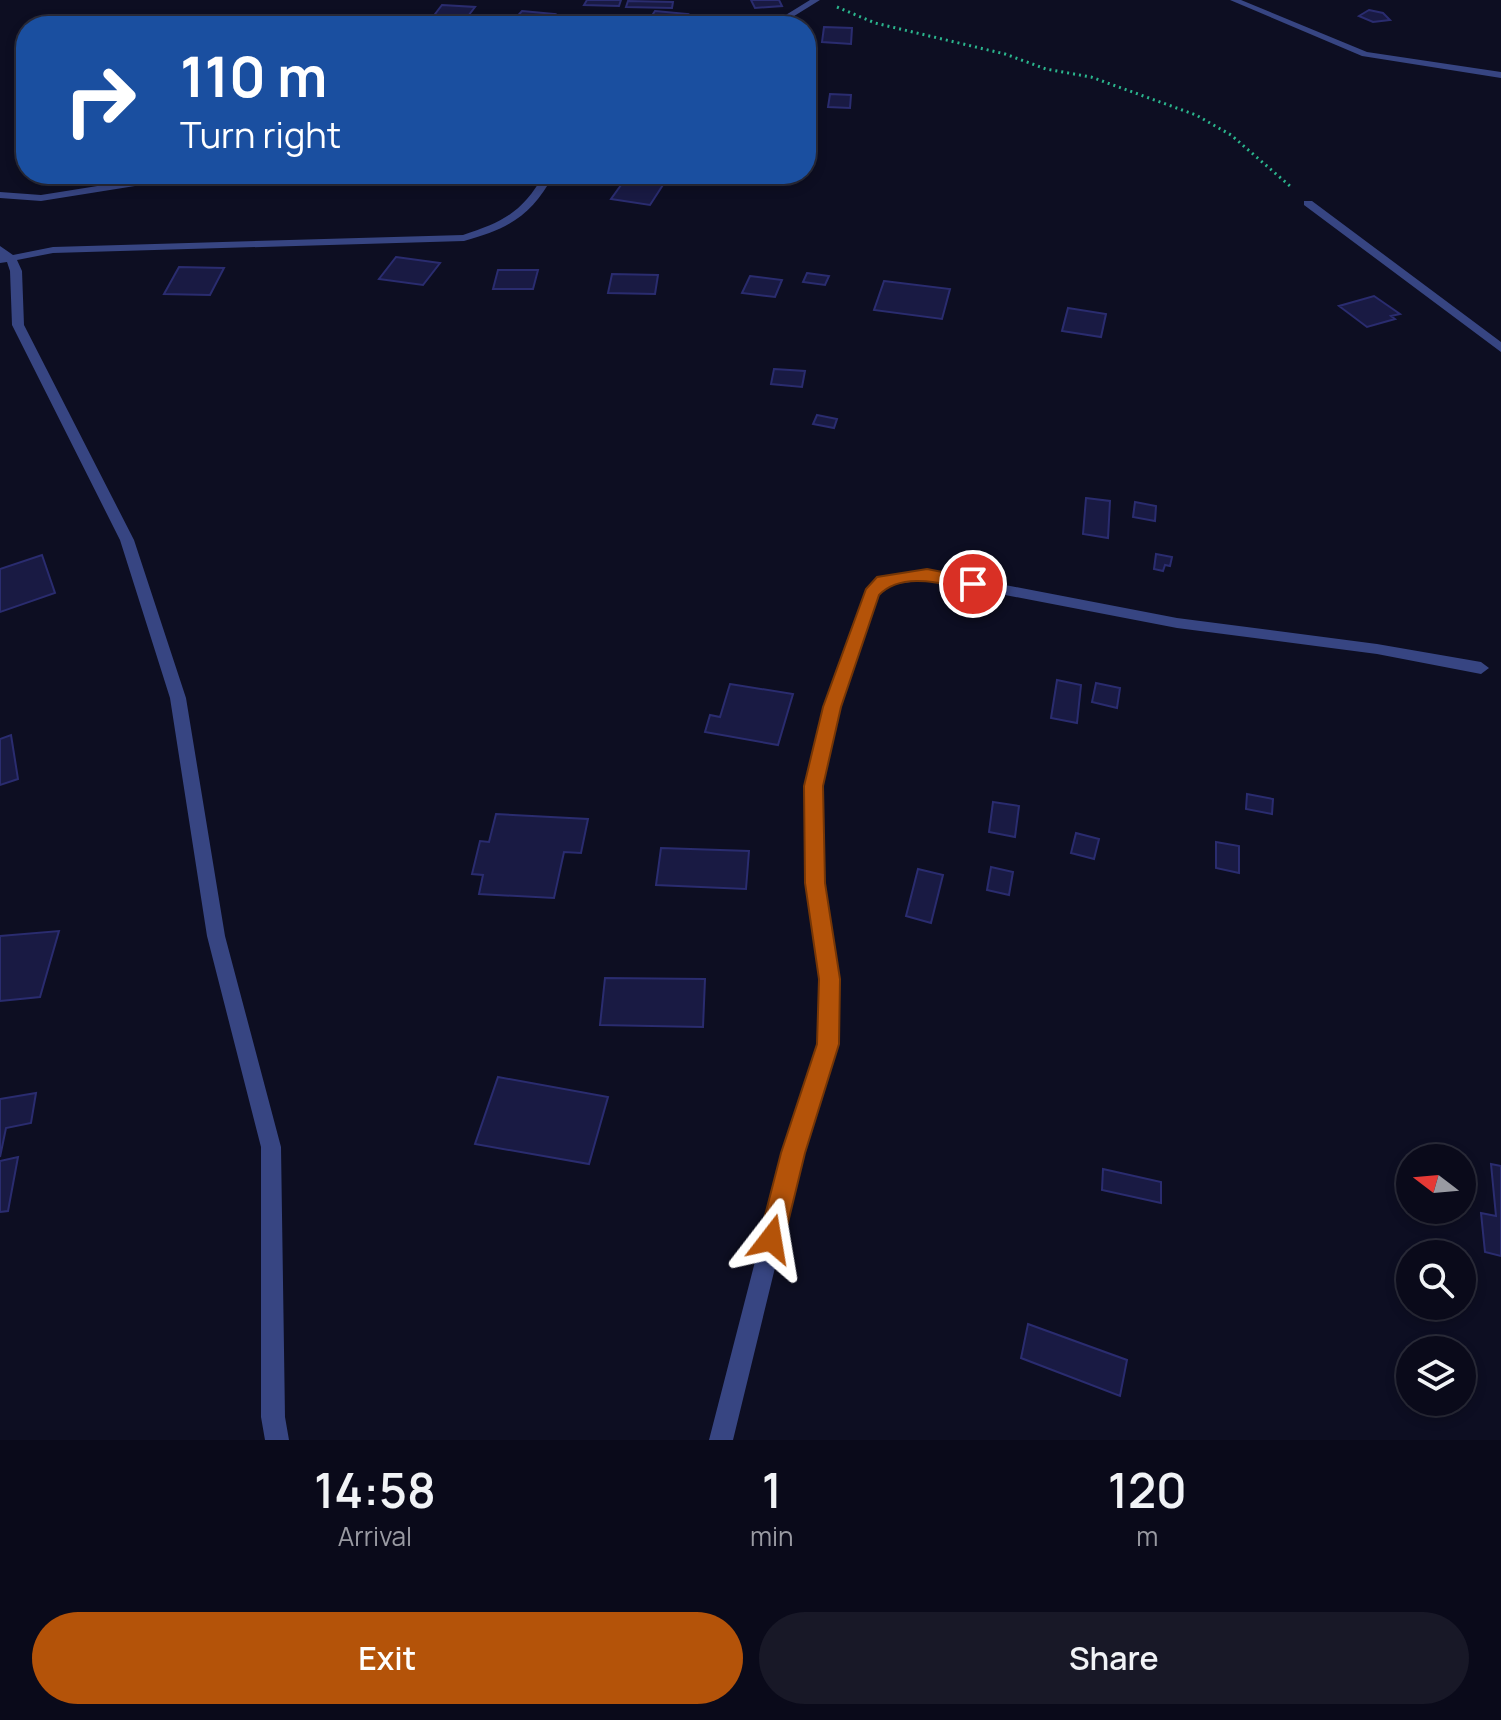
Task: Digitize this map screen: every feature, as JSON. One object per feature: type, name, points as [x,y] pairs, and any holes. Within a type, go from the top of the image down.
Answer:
[{"type":"street","points":[[789,16],[816,0]]},
{"type":"street","points":[[1234,0],[1365,54],[1501,75]]},
{"type":"street","points":[[0,195],[41,198],[129,184]]},
{"type":"street","points":[[5,259],[53,250],[464,238],[502,226],[535,202],[544,184]]},
{"type":"street","points":[[1308,203],[1501,348]]},
{"type":"street","points":[[0,249],[16,271],[18,325],[127,540],[178,698],[216,936],[271,1147],[273,1417],[277,1440]]},
{"type":"street","points":[[721,1440],[793,1153],[828,1044],[829,979],[815,883],[814,786],[832,707],[871,593],[883,581],[927,575],[1177,623],[1377,649],[1481,668]]},
{"type":"path","points":[[834,5],[875,23],[1005,54],[1046,69],[1091,77],[1196,115],[1231,135],[1262,159],[1308,203]]},
{"type":"building","points":[[587,0],[621,0],[619,6],[584,5]]},
{"type":"building","points":[[751,0],[779,0],[782,6],[755,8]]},
{"type":"building","points":[[628,1],[673,2],[672,8],[626,7]]},
{"type":"building","points":[[442,5],[475,7],[468,16],[434,16]]},
{"type":"building","points":[[1369,10],[1383,13],[1390,20],[1373,22],[1359,16]]},
{"type":"building","points":[[522,11],[555,14],[553,16],[517,16]]},
{"type":"building","points":[[655,11],[688,14],[687,16],[652,16]]},
{"type":"building","points":[[824,27],[852,28],[851,44],[822,42]]},
{"type":"building","points":[[830,94],[851,95],[850,108],[828,107]]},
{"type":"building","points":[[622,184],[664,184],[650,205],[611,199]]},
{"type":"building","points":[[396,257],[440,263],[423,285],[379,279]]},
{"type":"building","points":[[179,267],[224,268],[210,295],[164,294]]},
{"type":"building","points":[[498,270],[538,270],[533,289],[493,289]]},
{"type":"building","points":[[807,273],[829,276],[825,285],[803,282]]},
{"type":"building","points":[[612,274],[658,275],[655,294],[608,293]]},
{"type":"building","points":[[750,276],[782,280],[775,297],[742,293]]},
{"type":"building","points":[[884,281],[950,289],[942,319],[874,310]]},
{"type":"building","points":[[1374,296],[1400,314],[1391,316],[1395,319],[1367,327],[1339,306]]},
{"type":"building","points":[[1068,308],[1106,314],[1101,337],[1062,331]]},
{"type":"building","points":[[774,369],[805,371],[802,387],[771,384]]},
{"type":"building","points":[[817,415],[837,419],[834,428],[813,424]]},
{"type":"building","points":[[1086,498],[1110,501],[1108,538],[1083,534]]},
{"type":"building","points":[[1135,502],[1156,506],[1155,521],[1133,517]]},
{"type":"building","points":[[1156,554],[1172,557],[1170,566],[1165,565],[1163,571],[1154,569]]},
{"type":"building","points":[[42,555],[55,593],[0,612],[0,569]]},
{"type":"building","points":[[1057,680],[1081,685],[1077,723],[1051,718]]},
{"type":"building","points":[[1096,683],[1120,688],[1117,708],[1092,702]]},
{"type":"building","points":[[730,684],[793,694],[778,745],[705,732],[710,715],[720,717]]},
{"type":"building","points":[[11,735],[18,779],[0,785],[0,739]]},
{"type":"building","points":[[1247,794],[1273,799],[1272,814],[1246,809]]},
{"type":"building","points":[[993,802],[1019,806],[1015,837],[989,832]]},
{"type":"building","points":[[496,814],[588,819],[581,853],[564,852],[554,898],[479,894],[483,875],[472,874],[480,841],[489,842]]},
{"type":"building","points":[[1076,833],[1099,839],[1094,859],[1071,853]]},
{"type":"building","points":[[1216,842],[1239,846],[1239,873],[1216,868]]},
{"type":"building","points":[[661,848],[749,851],[746,889],[656,885]]},
{"type":"building","points":[[991,867],[1013,872],[1009,895],[987,890]]},
{"type":"building","points":[[918,869],[943,875],[931,923],[906,916]]},
{"type":"building","points":[[59,931],[40,997],[0,1001],[0,936]]},
{"type":"building","points":[[605,978],[705,979],[703,1027],[600,1025]]},
{"type":"building","points":[[498,1077],[608,1097],[589,1164],[475,1144]]},
{"type":"building","points":[[36,1093],[31,1123],[6,1128],[0,1157],[0,1099]]},
{"type":"building","points":[[18,1157],[8,1211],[0,1212],[0,1161]]},
{"type":"building","points":[[1491,1164],[1501,1166],[1501,1256],[1485,1252],[1481,1213],[1496,1216]]},
{"type":"building","points":[[1103,1169],[1161,1182],[1161,1203],[1102,1190]]},
{"type":"building","points":[[1028,1324],[1127,1360],[1120,1396],[1021,1358]]},
{"type":"route","points":[[771,1239],[793,1153],[828,1044],[829,979],[815,883],[814,786],[832,707],[871,593],[883,581],[927,575],[973,584]]}]
